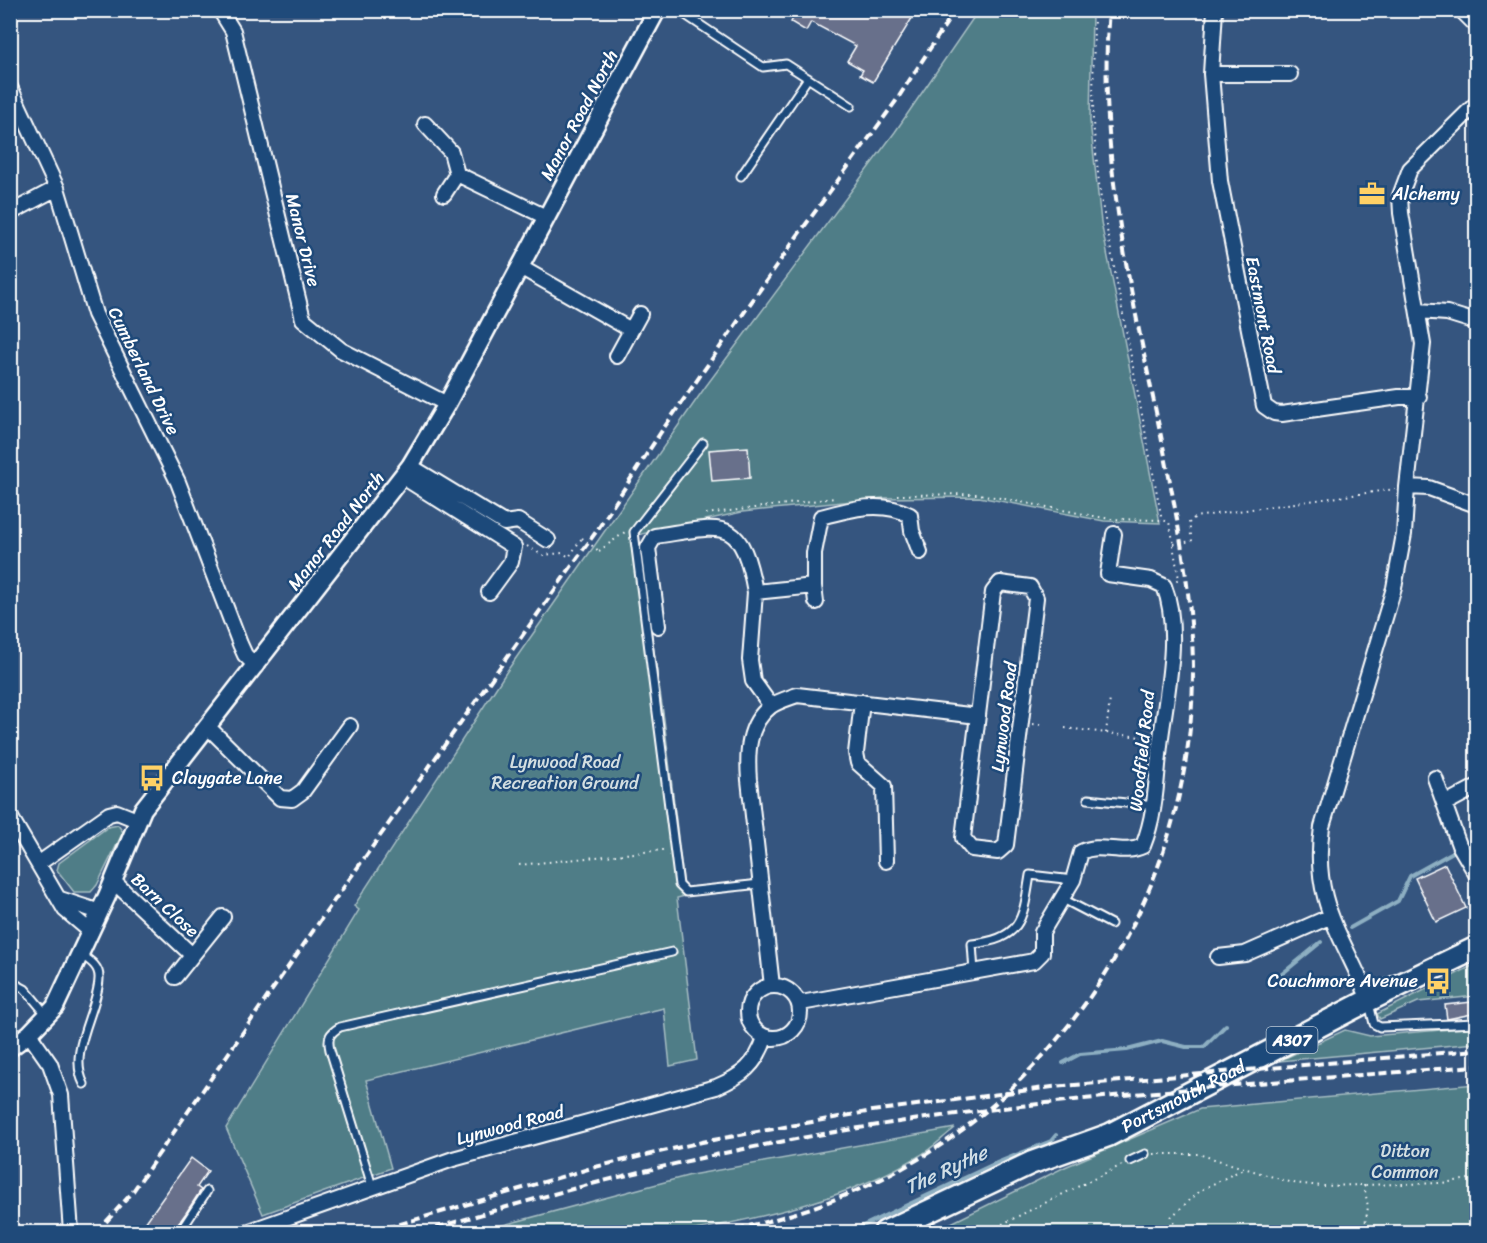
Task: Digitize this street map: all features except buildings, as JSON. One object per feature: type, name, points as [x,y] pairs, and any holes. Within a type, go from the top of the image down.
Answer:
[{"type":"main road","name":"Portsmouth Road","points":[[885,1233],[1031,1163],[1109,1135],[1364,989],[1476,948]]},
{"type":"street","name":"Manor Drive","points":[[220,10],[233,31],[303,319],[341,350],[447,404]]},
{"type":"street","name":"Manor Road North","points":[[10,1048],[48,1016],[63,992],[100,912],[136,820],[406,471],[447,404],[657,10]]},
{"type":"street","name":"Eastmont Road","points":[[1215,10],[1211,74],[1213,116],[1223,203],[1264,406],[1274,413],[1282,414],[1419,397]]},
{"type":"street","points":[[1461,10],[1476,25]]},
{"type":"street","points":[[1211,74],[1290,74]]},
{"type":"street","name":"Cumberland Drive","points":[[10,87],[57,188],[95,314],[178,482],[243,650],[256,666]]},
{"type":"street","points":[[1364,989],[1329,917],[1319,866],[1322,827],[1394,588],[1404,534],[1423,344],[1400,196],[1404,179],[1410,169],[1476,104]]},
{"type":"street","points":[[425,124],[451,152],[457,174],[444,194]]},
{"type":"street","points":[[457,174],[546,217]]},
{"type":"street","points":[[10,213],[57,188]]},
{"type":"street","points":[[520,267],[632,330]]},
{"type":"street","points":[[1419,311],[1447,313],[1476,322]]},
{"type":"street","points":[[617,356],[640,314]]},
{"type":"street","points":[[406,471],[504,523],[518,521],[548,540]]},
{"type":"street","points":[[406,471],[514,547],[511,562],[489,592]]},
{"type":"street","points":[[1407,487],[1429,488],[1476,505]]},
{"type":"street","points":[[816,602],[814,553],[821,517],[852,508],[895,507],[910,515],[912,531],[920,552]]},
{"type":"street","points":[[658,626],[648,548],[655,536],[717,527],[735,535],[749,558],[756,592],[750,660],[753,681],[771,706],[755,725],[747,748],[772,986]]},
{"type":"street","points":[[1114,534],[1108,574],[1151,580],[1164,586]]},
{"type":"street","name":"Lynwood Road","points":[[1000,583],[1030,587],[1036,598],[1031,645],[1006,845],[998,852],[972,849],[963,838],[978,716],[993,592],[1000,583]]},
{"type":"street","points":[[756,592],[814,586]]},
{"type":"street","name":"Woodfield Road","points":[[801,1003],[1034,961],[1042,953],[1042,932],[1073,880],[1081,852],[1088,848],[1132,852],[1143,846],[1155,806],[1172,628],[1168,596],[1164,586]]},
{"type":"street","name":"Lynwood Road","points":[[771,706],[797,695],[978,716]]},
{"type":"street","points":[[862,702],[856,753],[858,763],[884,786],[886,861]]},
{"type":"street","points":[[207,726],[280,798],[292,799],[303,791],[350,726]]},
{"type":"street","points":[[1435,778],[1446,803],[1459,845],[1476,874]]},
{"type":"street","points":[[1446,803],[1476,787]]},
{"type":"street","points":[[38,864],[109,814],[117,812],[136,820]]},
{"type":"street","points":[[10,816],[65,910],[90,932]]},
{"type":"street","name":"Barn Close","points":[[113,881],[192,955]]},
{"type":"street","points":[[60,899],[100,912]]},
{"type":"street","name":"Barn Close","points":[[174,977],[223,917]]},
{"type":"street","points":[[1218,957],[1245,954],[1329,917]]},
{"type":"street","points":[[772,986],[790,991],[801,1003],[800,1019],[794,1029],[778,1038],[765,1038],[751,1025],[747,1010],[753,995],[772,986]]},
{"type":"street","points":[[29,1034],[50,1064],[61,1095],[71,1233]]},
{"type":"street","name":"Lynwood Road","points":[[247,1233],[372,1186],[453,1159],[716,1087],[748,1071],[760,1053],[765,1038]]},
{"type":"lane","points":[[678,10],[763,67],[786,64],[851,106]]},
{"type":"lane","points":[[741,176],[808,78]]},
{"type":"lane","points":[[703,443],[634,532],[680,885],[686,892],[760,884]]},
{"type":"lane","points":[[1088,799],[1155,806]]},
{"type":"lane","points":[[974,972],[972,944],[997,941],[1010,932],[1019,921],[1025,905],[1030,874],[1073,880]]},
{"type":"lane","points":[[1061,898],[1111,924]]},
{"type":"lane","points":[[372,1186],[330,1050],[328,1041],[330,1033],[340,1027],[672,952]]},
{"type":"lane","points":[[80,954],[94,963],[100,978],[82,1037],[80,1076],[84,1084]]},
{"type":"lane","points":[[11,982],[25,989],[48,1016]]},
{"type":"lane","points":[[1364,989],[1374,1024],[1380,1027],[1476,1023]]},
{"type":"lane","points":[[1130,1161],[1145,1154]]},
{"type":"lane","points":[[180,1233],[207,1191]]},
{"type":"path","points":[[1094,10],[1093,122],[1100,193],[1161,520]]},
{"type":"path","points":[[1172,534],[1174,544],[1192,541],[1189,523],[1195,517],[1407,487]]},
{"type":"path","points":[[1164,586],[1179,579],[1169,522]]},
{"type":"path","points":[[569,557],[582,538],[599,551],[615,537]]},
{"type":"path","points":[[1106,733],[1110,699]]},
{"type":"path","points":[[1065,728],[1161,740]]},
{"type":"path","points":[[519,865],[675,849]]},
{"type":"path","points":[[1145,1154],[1198,1154],[1293,1184],[1322,1186],[1442,1183],[1476,1178]]},
{"type":"path","points":[[986,1233],[1130,1161]]},
{"type":"path","points":[[1171,1217],[1201,1190],[1245,1168]]},
{"type":"path","points":[[1364,1185],[1368,1208],[1365,1233]]},
{"type":"path","points":[[1165,1233],[1174,1222]]},
{"type":"green space","name":"Lynwood Road Recreation Ground","points":[[978,11],[1092,11],[1090,121],[1101,222],[1160,523],[1104,521],[979,497],[883,498],[742,512],[637,535],[664,719],[685,896],[677,898],[697,1060],[670,1066],[664,1008],[366,1080],[391,1168],[263,1214],[226,1128],[359,910],[354,906],[507,671],[706,386],[895,132]]},
{"type":"green space","points":[[118,825],[123,832],[97,885],[91,892],[74,892],[57,870],[59,863],[108,827]]},
{"type":"green space","points":[[1476,964],[1476,996],[1418,1002],[1380,1019],[1377,1014]]},
{"type":"green space","points":[[1476,1027],[1476,1043],[1279,1061],[1345,1030],[1370,1036]]},
{"type":"green space","name":"Ditton Common","points":[[1476,1084],[1476,1232],[933,1232],[1065,1167],[1200,1109]]},
{"type":"green space","points":[[955,1128],[924,1153],[864,1184],[775,1213],[744,1220],[684,1232],[477,1232],[691,1175]]},
{"type":"waterway","name":"The Rythe","points":[[1466,846],[1476,840]]},
{"type":"waterway","name":"The Rythe","points":[[1350,928],[1398,901],[1410,876],[1453,852]]},
{"type":"waterway","name":"The Rythe","points":[[1277,978],[1321,942]]},
{"type":"waterway","name":"The Rythe","points":[[1063,1063],[1080,1054],[1127,1050],[1162,1041],[1186,1047],[1204,1047],[1226,1025]]},
{"type":"waterway","name":"The Rythe","points":[[850,1232],[994,1164],[1051,1141],[1056,1135]]},
{"type":"railway","points":[[97,1232],[131,1194],[331,905],[598,529],[661,432],[798,235],[896,101],[955,10]]},
{"type":"railway","points":[[723,1232],[825,1203],[871,1184],[915,1161],[956,1134],[995,1103],[1032,1067],[1068,1026],[1097,987],[1144,901],[1162,856],[1176,810],[1185,762],[1191,714],[1192,639],[1180,537],[1132,294],[1114,181],[1108,124],[1109,10]]},
{"type":"railway","points":[[373,1232],[595,1167],[702,1142],[872,1111],[1052,1087],[1476,1050]]},
{"type":"railway","points":[[423,1232],[534,1199],[645,1171],[758,1146],[872,1126],[1098,1098],[1476,1066]]},
{"type":"place","name":"Alchemy","points":[[1372,194]]},
{"type":"place","name":"Claygate Lane","points":[[152,778]]},
{"type":"place","name":"Couchmore Avenue","points":[[1438,981]]}]
